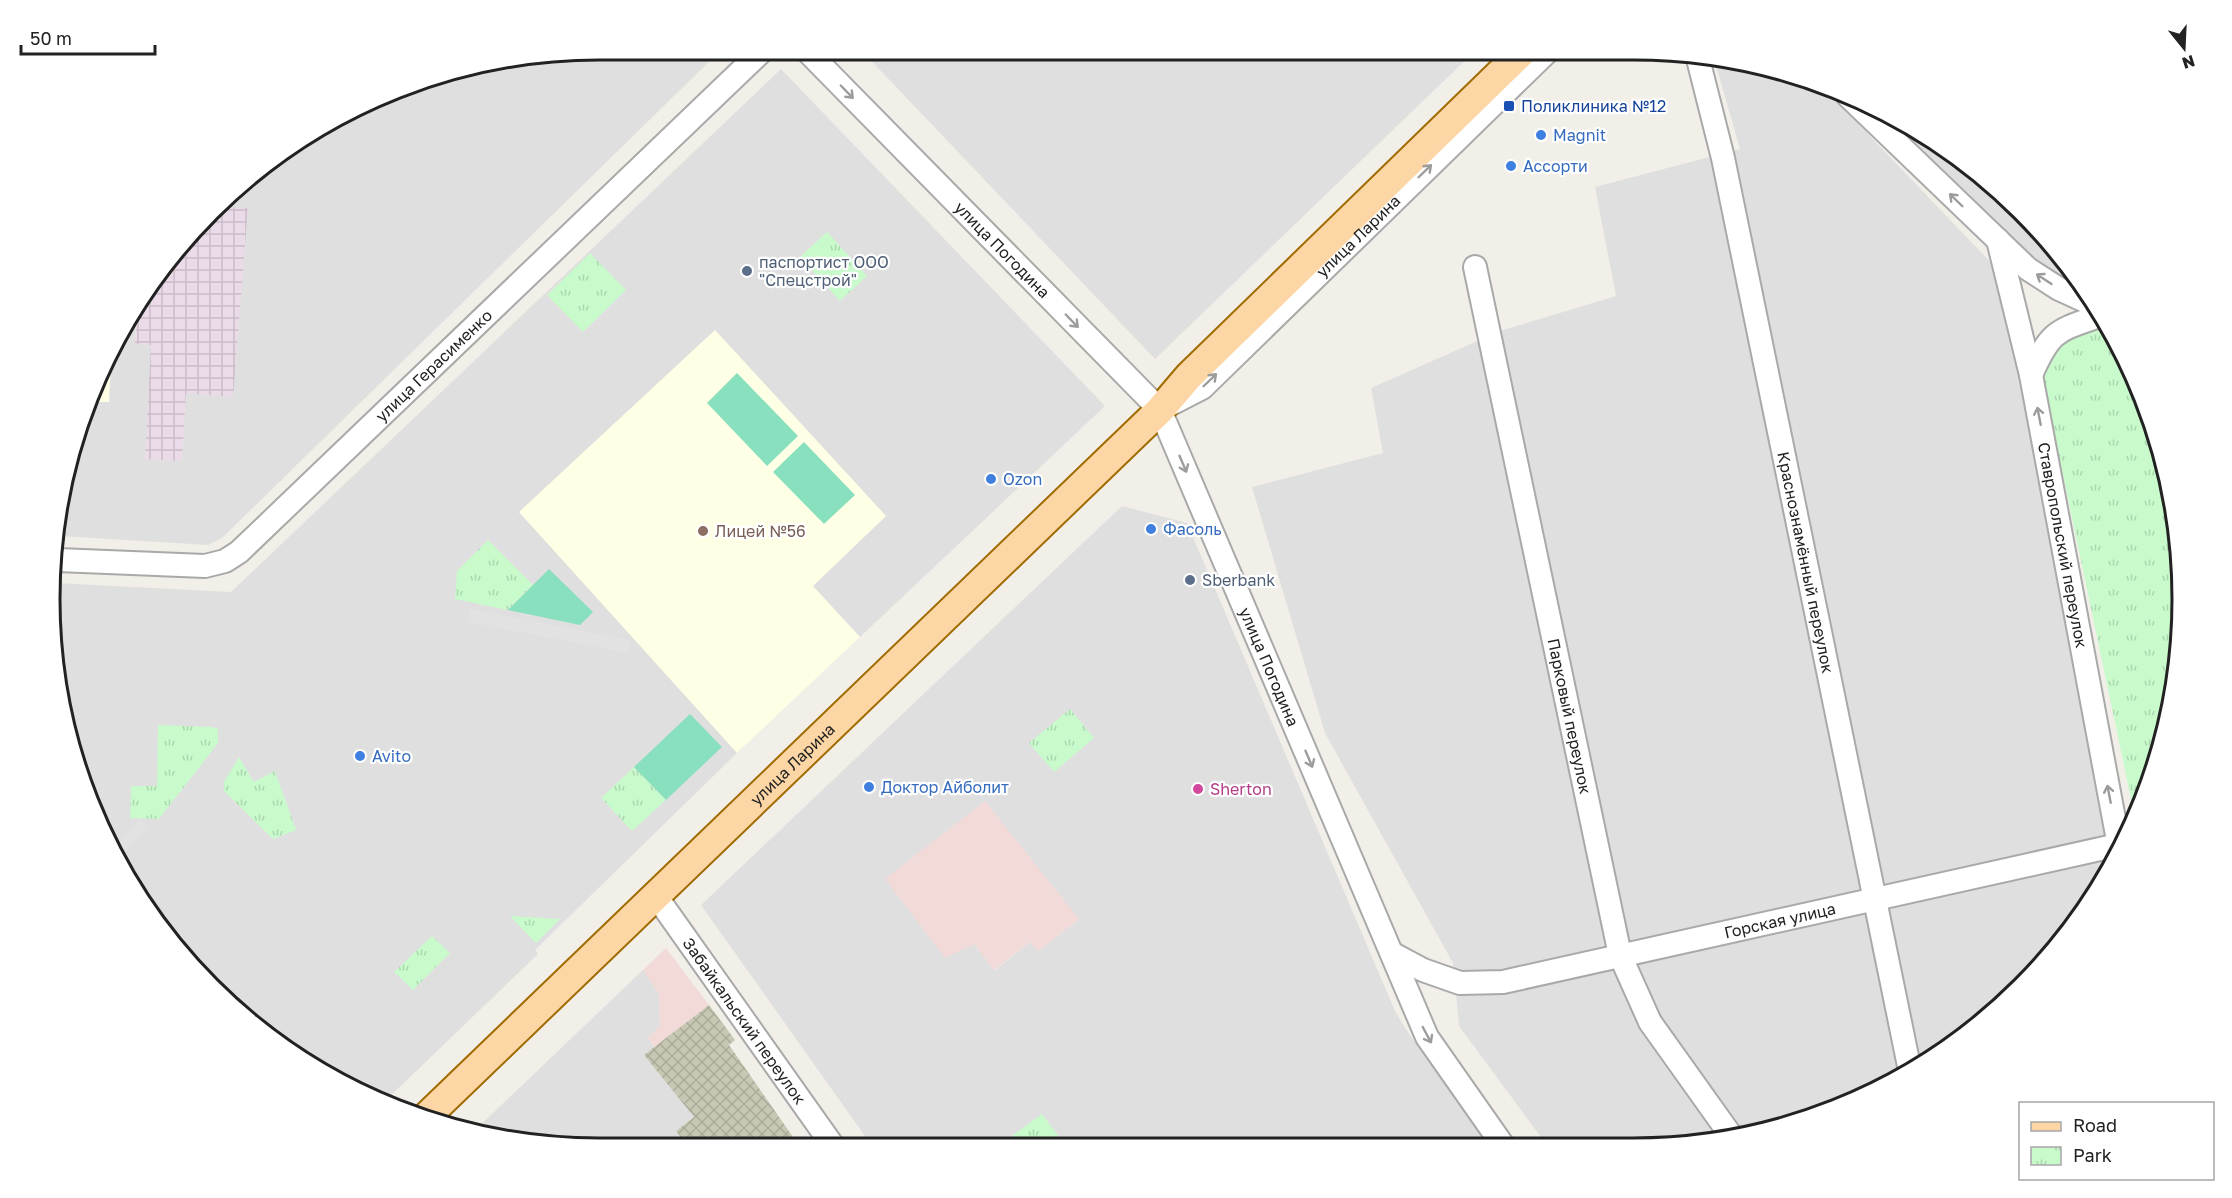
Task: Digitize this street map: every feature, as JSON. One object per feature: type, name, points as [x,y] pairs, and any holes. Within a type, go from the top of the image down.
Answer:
[{"type":"main road","name":"улица Ларина","points":[[432,1111],[1160,411],[1189,376],[1514,60]]},
{"type":"street","name":"улица Герасименко","points":[[61,560],[205,566],[225,561],[239,552],[753,60]]},
{"type":"street","name":"улица Погодина","points":[[817,60],[1160,411],[1427,1037],[1498,1138]]},
{"type":"street","name":"улица Ларина","points":[[1160,411],[1202,388],[1539,60]]},
{"type":"street","name":"Краснознамённый переулок","points":[[1699,65],[1723,158],[1908,1063]]},
{"type":"street","points":[[1867,114],[2028,269],[2059,289],[2080,299]]},
{"type":"street","name":"Ставропольский переулок","points":[[1998,240],[2031,375],[2117,836]]},
{"type":"street","name":"Парковый переулок","points":[[1475,267],[1620,955],[1650,1022],[1727,1130]]},
{"type":"street","points":[[2031,375],[2047,343],[2056,333],[2093,319]]},
{"type":"street","name":"Горская улица","points":[[1393,954],[1460,983],[1503,982],[2109,850]]},
{"type":"street","name":"Забайкальский переулок","points":[[656,896],[827,1138]]},
{"type":"street","points":[[1414,1005],[1417,989],[1428,981],[1443,977]]},
{"type":"shaded area","points":[[711,60],[222,538],[208,545],[64,536],[70,494],[89,426],[101,393],[136,323],[135,344],[151,344],[181,461],[186,393],[248,209],[229,208],[271,171],[329,132],[393,101],[459,78],[494,70],[564,61]]},
{"type":"shaded area","points":[[871,60],[1466,60],[1155,359]]},
{"type":"shaded area","points":[[1717,67],[1773,78],[1835,100],[1998,270],[2113,842],[2100,868],[2061,927],[2014,980],[1961,1027],[1903,1066],[1839,1097],[1773,1120],[1738,1128],[1668,1137],[1542,1138],[1459,1026],[1453,963],[1325,733],[1252,487],[1383,453],[1371,388],[1500,331],[1616,296],[1595,187],[1740,149]]},
{"type":"shaded area","points":[[781,69],[1105,406],[737,753],[535,950],[538,954],[390,1096],[329,1066],[271,1027],[218,980],[194,954],[171,927],[132,868],[101,805],[78,739],[70,704],[61,634],[60,583],[231,592]]},
{"type":"shaded area","points":[[1880,120],[1932,151],[1988,194],[2038,244],[2070,285],[2041,271]]},
{"type":"shaded area","points":[[230,207],[248,208],[233,397],[186,393],[182,461],[145,459],[151,345],[135,344],[136,323],[171,271]]},
{"type":"shaded area","name":"Лицей №56","points":[[715,330],[886,516],[813,586],[860,637],[737,753],[519,512]]},
{"type":"shaded area","points":[[110,373],[109,402],[98,402]]},
{"type":"shaded area","points":[[1122,506],[1187,523],[1395,1011],[1484,1138],[866,1138],[701,905]],"holes":[[[1079,919],[1038,951],[1030,942],[995,970],[974,944]]]},
{"type":"shaded area","points":[[471,609],[630,640],[627,653],[468,622]]},
{"type":"shaded area","points":[[985,801],[1079,919],[1038,951],[1030,942],[994,970],[974,944],[945,958],[885,879]]},
{"type":"shaded area","points":[[140,819],[149,827],[124,853],[119,842]]},
{"type":"shaded area","points":[[666,948],[709,1005],[655,1047],[648,1038],[660,1026],[659,994],[643,970]]},
{"type":"shaded area","points":[[643,970],[659,993],[660,1026],[648,1038],[655,1047],[644,1055],[694,1117],[676,1131],[681,1138],[564,1137],[480,1125]]},
{"type":"shaded area","points":[[709,1005],[735,1040],[729,1045],[794,1138],[681,1138],[676,1131],[694,1117],[644,1055]]},
{"type":"green space","points":[[827,232],[867,276],[840,301],[800,257]]},
{"type":"green space","points":[[590,253],[626,290],[583,332],[547,295]]},
{"type":"green space","points":[[2095,322],[2131,393],[2154,459],[2162,494],[2171,564],[2171,634],[2162,704],[2154,739],[2132,803],[2044,384],[2044,369],[2054,345]]},
{"type":"green space","points":[[737,373],[798,436],[767,466],[707,403]]},
{"type":"green space","points":[[804,442],[855,495],[824,524],[773,472]]},
{"type":"green space","points":[[488,540],[533,585],[508,610],[455,599],[457,571]]},
{"type":"green space","points":[[549,569],[593,612],[580,625],[508,610]]},
{"type":"green space","points":[[1070,709],[1094,738],[1054,772],[1029,743]]},
{"type":"green space","points":[[690,714],[722,747],[666,800],[634,767]]},
{"type":"green space","points":[[158,725],[212,727],[218,729],[218,743],[159,819],[130,818],[131,786],[157,786]]},
{"type":"green space","points":[[239,757],[254,782],[275,771],[296,830],[273,839],[224,791],[224,782]]},
{"type":"green space","points":[[634,767],[666,800],[632,831],[601,798]]},
{"type":"green space","points":[[510,916],[560,919],[536,943]]},
{"type":"green space","points":[[432,936],[450,953],[413,990],[394,972]]},
{"type":"green space","points":[[1042,1114],[1060,1138],[1013,1138],[1012,1136]]},
{"type":"place","name":"Поликлиника №12","points":[[1509,106]]},
{"type":"place","name":"Magnit","points":[[1541,135]]},
{"type":"place","name":"Ассорти","points":[[1511,166]]},
{"type":"place","name":"паспортист ООО \"Спецстрой\"","points":[[747,271]]},
{"type":"place","name":"Ozon","points":[[991,479]]},
{"type":"place","name":"Фасоль","points":[[1151,529]]},
{"type":"place","name":"Лицей №56","points":[[703,531]]},
{"type":"place","name":"Sberbank","points":[[1190,580]]},
{"type":"place","name":"Avito","points":[[360,756]]},
{"type":"place","name":"Доктор Айболит","points":[[869,787]]},
{"type":"place","name":"Sherton","points":[[1198,789]]}]
